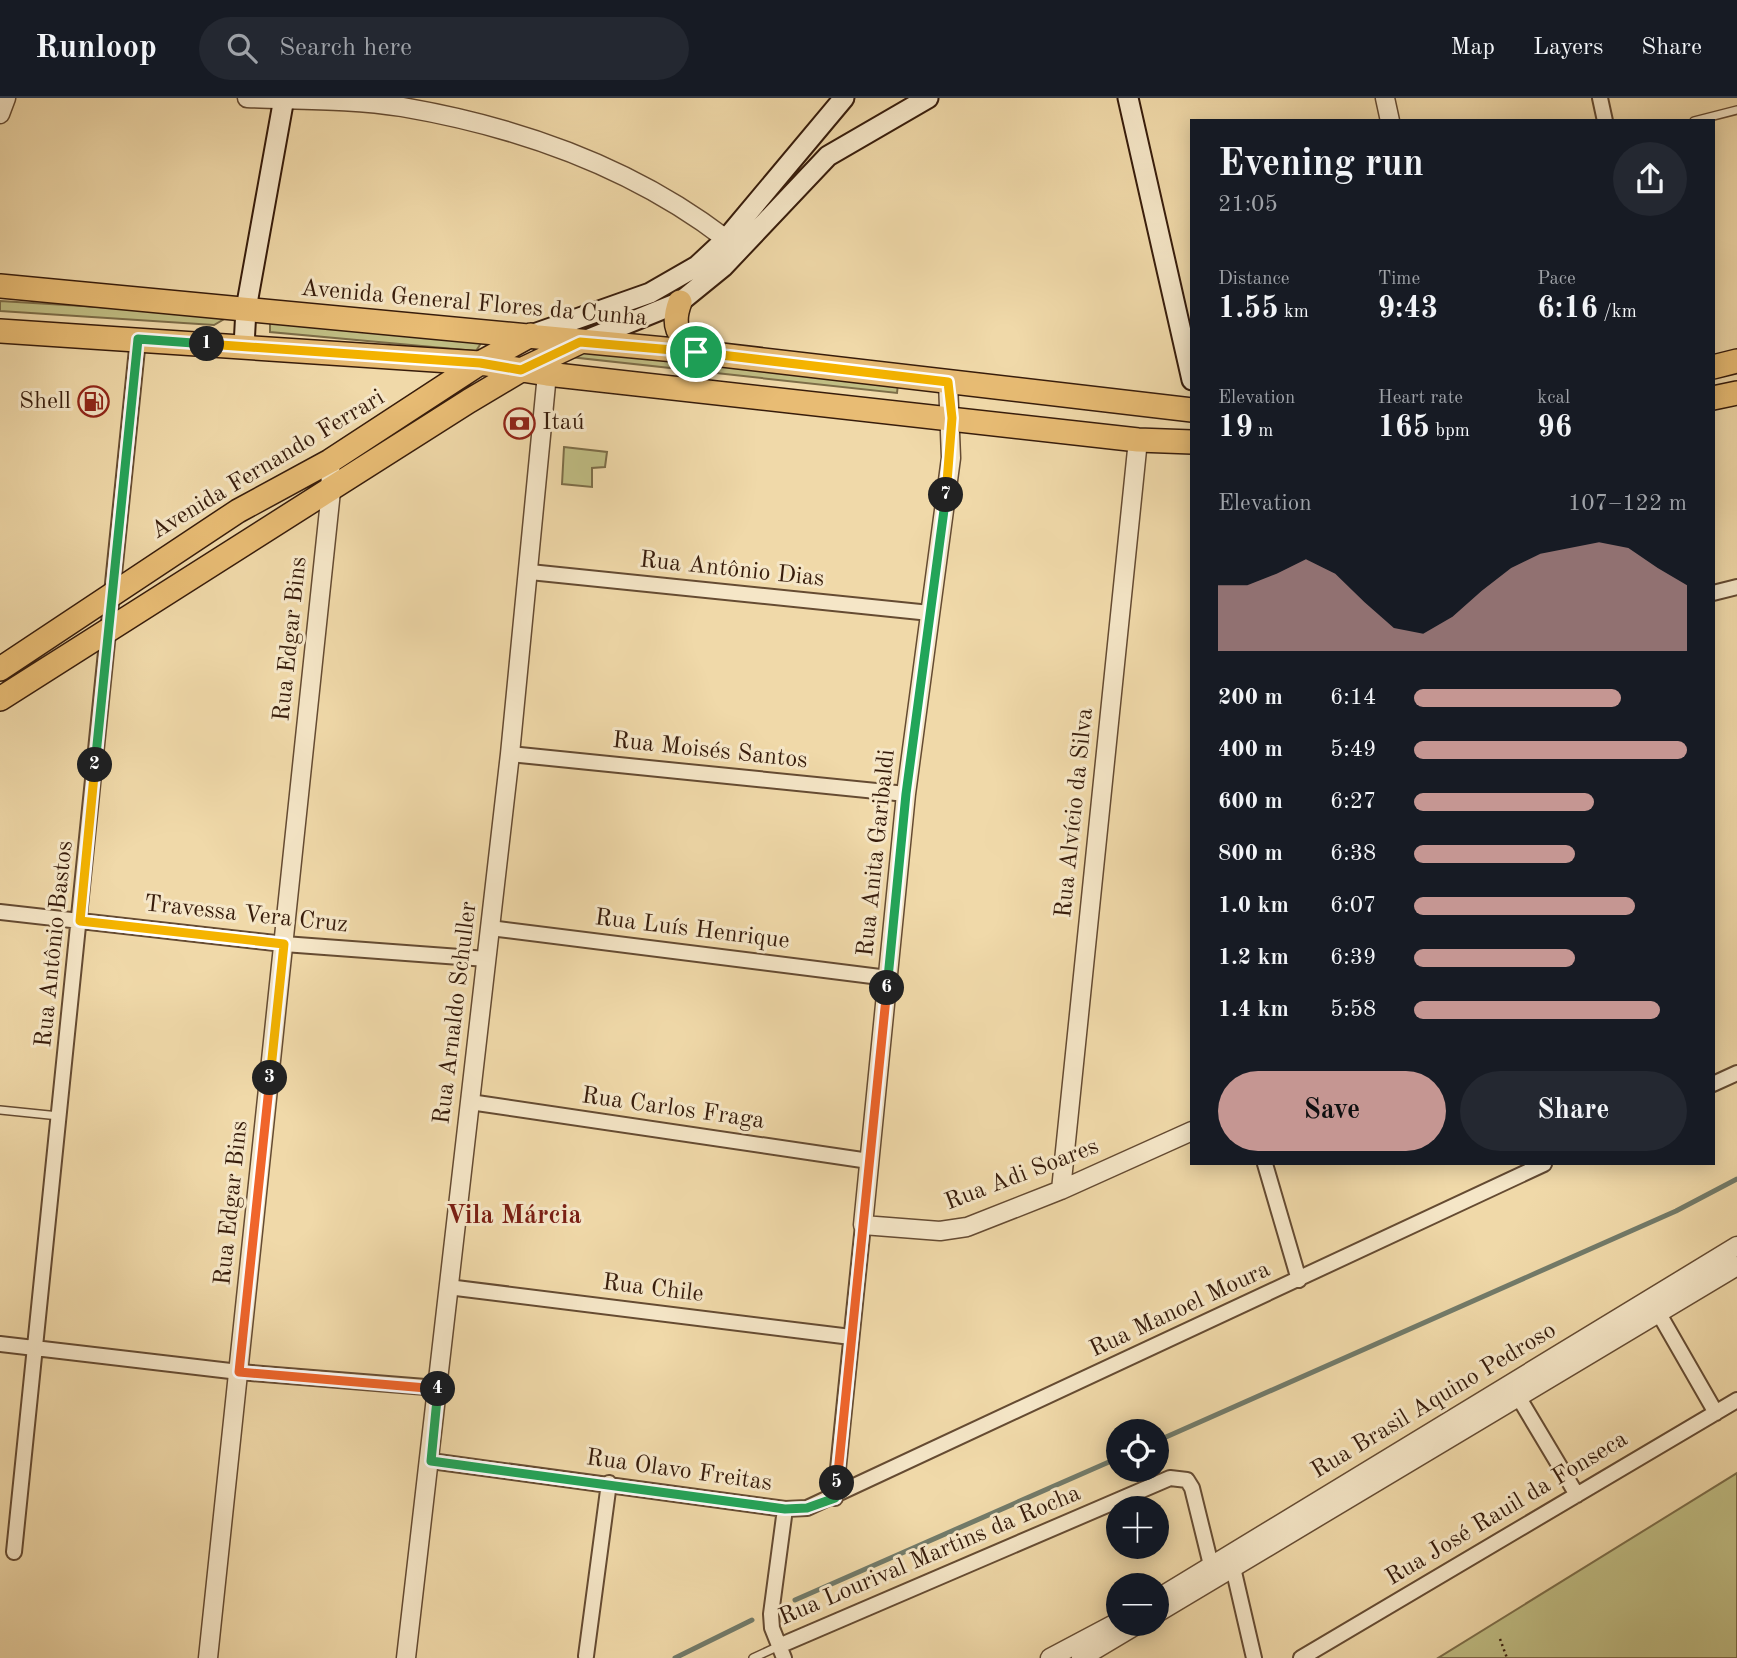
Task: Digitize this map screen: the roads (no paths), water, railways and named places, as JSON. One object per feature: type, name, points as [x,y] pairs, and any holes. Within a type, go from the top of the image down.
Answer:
[{"type":"main road","points":[[0,699],[108,628],[521,370],[580,342],[680,302],[723,267],[828,156],[928,98]]},
{"type":"main road","points":[[1128,98],[1190,371]]},
{"type":"main road","points":[[244,346],[246,309],[284,99]]},
{"type":"main road","points":[[531,335],[671,283],[697,267],[726,239],[841,99]]},
{"type":"main road","name":"Avenida General Flores da Cunha","points":[[0,286],[696,352],[1190,410]]},
{"type":"main road","points":[[680,302],[675,316],[676,328],[696,352]]},
{"type":"main road","points":[[0,331],[480,363],[547,374],[1138,440],[1190,442]]},
{"type":"main road","name":"Avenida Fernando Ferrari","points":[[0,669],[238,511],[330,461],[480,363],[531,335]]},
{"type":"main road","points":[[1715,398],[1737,393]]},
{"type":"street","points":[[0,114],[6,98]]},
{"type":"street","points":[[247,98],[400,107],[473,122],[545,143],[615,169],[692,214],[726,239]]},
{"type":"street","points":[[1385,98],[1390,119]]},
{"type":"street","points":[[1600,98],[1605,119]]},
{"type":"street","name":"Rua Antônio Bastos","points":[[14,1552],[138,339]]},
{"type":"street","points":[[1727,363],[1737,386]]},
{"type":"street","name":"Rua Arnaldo Schuller","points":[[406,1658],[431,1461],[448,1287],[530,572],[547,374]]},
{"type":"street","name":"Rua Anita Garibaldi","points":[[835,1498],[906,794],[951,458],[952,418],[948,382]]},
{"type":"street","name":"Rua Alvício da Silva","points":[[1061,1190],[1138,440]]},
{"type":"street","name":"Rua Edgar Bins","points":[[208,1658],[331,491],[330,461]]},
{"type":"street","name":"Rua Antônio Dias","points":[[530,572],[930,613]]},
{"type":"street","points":[[1715,592],[1737,587]]},
{"type":"street","name":"Rua Moisés Santos","points":[[510,754],[906,794]]},
{"type":"street","name":"Travessa Vera Cruz","points":[[0,912],[284,944],[487,959]]},
{"type":"street","name":"Rua Luís Henrique","points":[[490,928],[888,978]]},
{"type":"street","points":[[1715,1081],[1737,1073]]},
{"type":"street","name":"Rua Carlos Fraga","points":[[470,1102],[869,1161]]},
{"type":"street","name":"Rua Adi Soares","points":[[863,1225],[953,1230],[1061,1190],[1190,1132]]},
{"type":"street","points":[[1265,1165],[1299,1280]]},
{"type":"street","name":"Rua Manoel Moura","points":[[835,1498],[1542,1165]]},
{"type":"street","name":"Rua Brasil Aquino Pedroso","points":[[1169,1605],[1231,1561],[1514,1389],[1737,1246]]},
{"type":"street","name":"Rua Brasil Aquino Pedroso","points":[[1514,1389],[1658,1312],[1737,1266]]},
{"type":"street","name":"Rua Chile","points":[[448,1287],[851,1336]]},
{"type":"street","points":[[1658,1312],[1716,1413]]},
{"type":"street","points":[[0,1344],[239,1372],[438,1388]]},
{"type":"street","points":[[1514,1389],[1577,1495]]},
{"type":"street","name":"Rua José Rauil da Fonseca","points":[[1301,1658],[1737,1400]]},
{"type":"street","name":"Rua Olavo Freitas","points":[[431,1461],[609,1483],[785,1509],[807,1508],[835,1498]]},
{"type":"street","name":"Rua Lourival Martins da Rocha","points":[[781,1652],[1178,1477],[1187,1480],[1192,1488],[1212,1565]]},
{"type":"street","points":[[586,1656],[609,1483]]},
{"type":"street","points":[[781,1652],[771,1614],[785,1509]]},
{"type":"street","points":[[1231,1561],[1254,1658]]},
{"type":"street","name":"Rua Brasil Aquino Pedroso","points":[[1169,1592],[1212,1565],[1231,1561]]},
{"type":"street","points":[[1073,1655],[1106,1631]]},
{"type":"street","points":[[1050,1658],[1073,1655],[1113,1636]]},
{"type":"lane","points":[[1702,119],[1737,110]]},
{"type":"lane","points":[[0,1111],[60,1116]]},
{"type":"lane","points":[[753,1658],[781,1652]]},
{"type":"waterway","points":[[1169,1436],[1676,1211],[1737,1179]]},
{"type":"waterway","points":[[795,1600],[1106,1463]]},
{"type":"waterway","points":[[675,1658],[752,1620]]},
{"type":"place","name":"Shell","points":[[94,402]]},
{"type":"place","name":"Itaú","points":[[519,423]]},
{"type":"district","name":"Vila Márcia","points":[[514,1216]]}]
